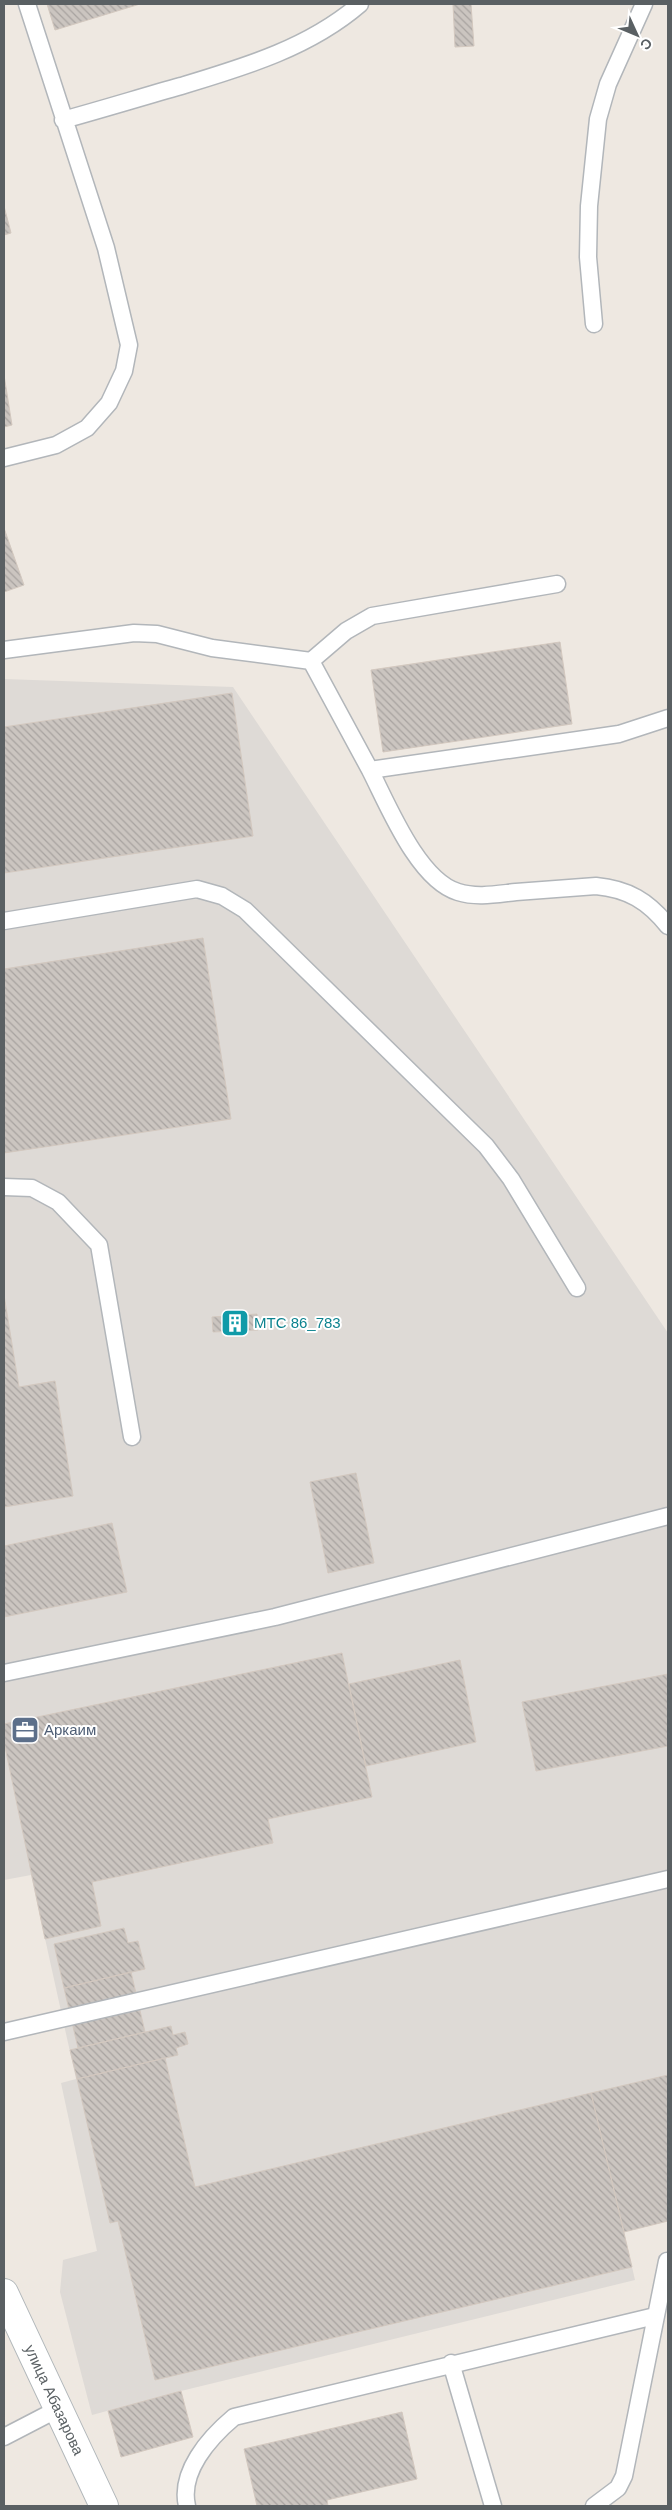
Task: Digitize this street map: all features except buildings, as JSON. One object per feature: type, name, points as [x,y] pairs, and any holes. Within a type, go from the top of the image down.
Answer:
[{"type":"street","name":"улица Абазарова","points":[[4,2293],[104,2506]]},
{"type":"lane","points":[[4,458],[56,445],[87,428],[109,402],[124,371],[129,345],[106,248],[27,4]]},
{"type":"lane","points":[[63,120],[248,66],[307,40],[339,22],[360,4]]},
{"type":"lane","points":[[594,324],[588,257],[589,206],[598,119],[608,84],[644,4]]},
{"type":"lane","points":[[4,650],[134,632],[157,634],[212,648],[311,661],[346,631],[372,616],[557,584]]},
{"type":"lane","points":[[311,661],[401,829],[419,859],[438,880],[457,892],[478,895],[596,886],[616,888],[636,896],[656,911],[668,926]]},
{"type":"lane","points":[[370,770],[620,734],[668,718]]},
{"type":"lane","points":[[4,921],[197,889],[222,896],[245,910],[486,1146],[512,1179],[577,1288]]},
{"type":"lane","points":[[4,1187],[32,1188],[58,1202],[99,1245],[132,1437]]},
{"type":"lane","points":[[4,1673],[275,1617],[668,1516]]},
{"type":"lane","points":[[4,2032],[668,1879]]},
{"type":"lane","points":[[594,2506],[618,2488],[624,2476],[667,2261]]},
{"type":"lane","points":[[187,2506],[184,2493],[188,2474],[219,2430],[234,2417],[451,2363],[656,2316]]},
{"type":"lane","points":[[451,2363],[493,2506]]},
{"type":"lane","points":[[4,2437],[58,2409]]},
{"type":"shaded area","points":[[4,679],[233,687],[668,1333],[668,2221],[624,2232],[635,2280],[181,2391],[92,2415],[60,2292],[63,2260],[97,2251],[61,2083],[76,2079],[31,1875],[4,1880]]},
{"type":"place","name":"МТС 86_783","points":[[235,1323]]},
{"type":"place","name":"Аркаим","points":[[25,1730]]}]
